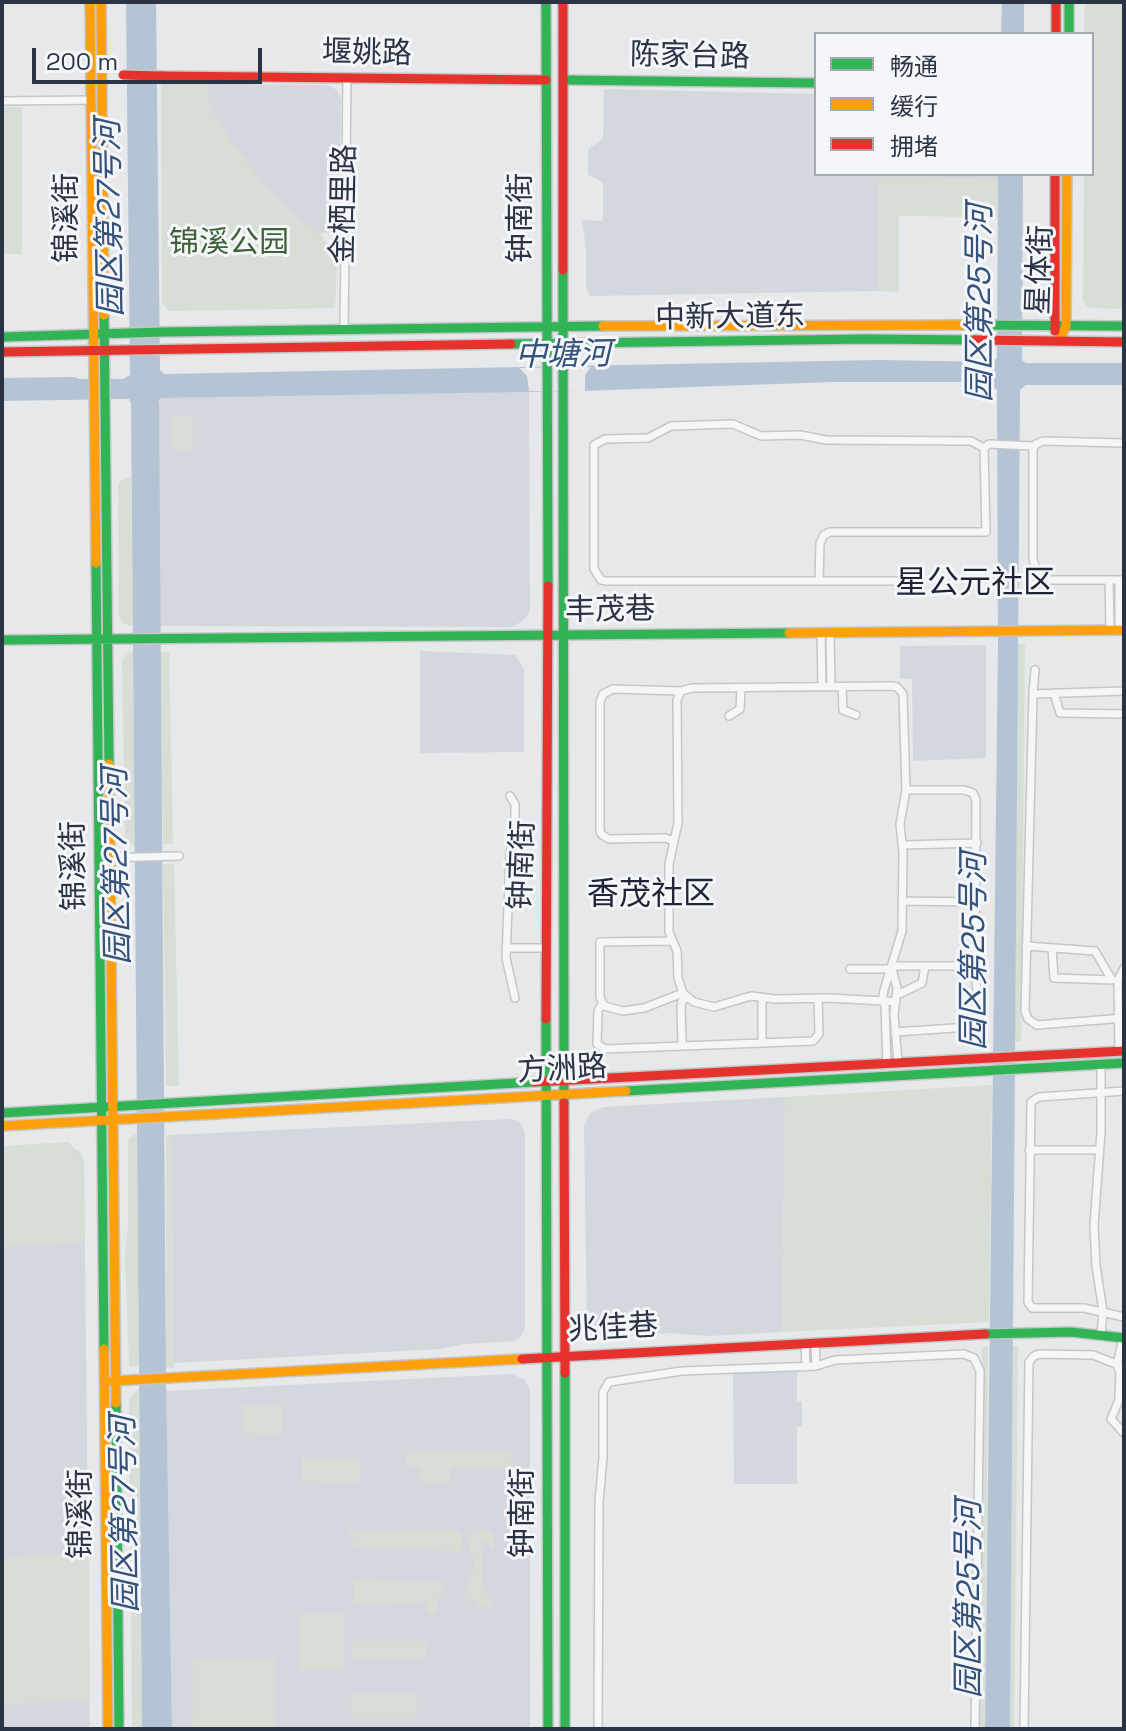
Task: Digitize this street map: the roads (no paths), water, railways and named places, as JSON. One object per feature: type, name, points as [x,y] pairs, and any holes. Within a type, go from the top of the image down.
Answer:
[{"type":"main road","name":"锦溪街","points":[[90,2],[99,334]]},
{"type":"main road","name":"锦溪街","points":[[101,2],[96,639],[102,1106],[107,1120],[115,1381],[119,1729]]},
{"type":"main road","name":"钟南街","points":[[546,2],[548,1729]]},
{"type":"main road","name":"钟南街","points":[[563,2],[565,1729]]},
{"type":"main road","points":[[1056,2],[1056,32]]},
{"type":"main road","points":[[1069,2],[1069,32]]},
{"type":"main road","name":"堰姚路","points":[[91,75],[546,80]]},
{"type":"main road","name":"陈家台路","points":[[563,80],[814,83]]},
{"type":"main road","name":"星体街","points":[[1055,176],[1053,326],[1059,341]]},
{"type":"main road","name":"星体街","points":[[1059,341],[1066,326],[1067,176]]},
{"type":"main road","name":"中新大道东","points":[[2,337],[546,327],[1124,326]]},
{"type":"main road","name":"中新大道东","points":[[2,352],[127,348],[546,346],[779,340],[1124,342]]},
{"type":"main road","name":"锦溪街","points":[[100,402],[108,640],[113,1105],[107,1120],[104,1382],[108,1729]]},
{"type":"main road","name":"丰茂巷","points":[[2,640],[1118,630]]},
{"type":"main road","name":"方洲路","points":[[2,1126],[546,1094],[564,1088],[893,1063],[1122,1052]]},
{"type":"main road","name":"方洲路","points":[[2,1113],[546,1082],[564,1088],[1124,1063]]},
{"type":"main road","name":"兆佳巷","points":[[104,1382],[989,1334],[1060,1332],[1124,1338]]},
{"type":"street","name":"金栖里路","points":[[344,330],[347,78]]},
{"type":"street","points":[[2,101],[92,100]]},
{"type":"street","points":[[907,581],[601,580],[594,569],[593,450],[596,442],[648,438],[671,426],[733,424],[761,436],[800,435],[826,440],[971,441],[984,448],[995,444],[1034,446],[1043,441],[1124,443]]},
{"type":"street","points":[[1034,446],[1034,567],[1040,576],[1048,580],[1122,580],[1118,630]]},
{"type":"street","points":[[819,581],[820,543],[824,535],[830,532],[986,532],[984,448]]},
{"type":"street","points":[[1109,580],[1118,630]]},
{"type":"street","points":[[825,633],[826,687]]},
{"type":"street","points":[[1035,670],[1025,1011],[1031,1022],[1037,1025],[1122,1019]]},
{"type":"street","points":[[842,687],[843,710],[856,715]]},
{"type":"street","points":[[674,841],[665,838],[609,839],[600,831],[600,702],[603,694],[613,689],[681,691],[692,688],[897,687],[903,694],[906,790],[900,818],[903,845],[902,931],[886,983],[884,1001],[893,1063]]},
{"type":"street","points":[[729,716],[740,709],[741,688]]},
{"type":"street","points":[[681,691],[677,700],[678,823],[669,864],[671,941],[677,951],[678,978],[685,996],[694,1002],[714,1007],[744,997],[884,1001],[897,999],[922,983],[925,966]]},
{"type":"street","points":[[1033,694],[1124,691]]},
{"type":"street","points":[[1054,693],[1060,713],[1124,714]]},
{"type":"street","points":[[895,1032],[962,1028],[974,1024],[979,1010],[975,966],[977,804],[973,793],[964,790],[906,790]]},
{"type":"street","points":[[510,796],[514,799],[515,816],[506,948],[515,998]]},
{"type":"street","points":[[903,845],[977,843]]},
{"type":"street","points":[[99,858],[179,856]]},
{"type":"street","points":[[902,901],[976,902]]},
{"type":"street","points":[[671,941],[600,942],[602,1003],[598,1011],[599,1048],[816,1040],[819,1034],[818,998]]},
{"type":"street","points":[[1026,946],[1095,951],[1106,969],[1118,980]]},
{"type":"street","points":[[506,948],[545,948]]},
{"type":"street","points":[[1052,948],[1054,978],[1118,980]]},
{"type":"street","points":[[850,969],[975,966]]},
{"type":"street","points":[[892,967],[897,999],[893,1063]]},
{"type":"street","points":[[1106,969],[1124,969],[1118,980],[1122,1052]]},
{"type":"street","points":[[602,1003],[617,1010],[630,1010],[685,996]]},
{"type":"street","points":[[682,1045],[681,1006],[685,996]]},
{"type":"street","points":[[762,997],[762,1042]]},
{"type":"street","points":[[1101,1064],[1094,1225],[1103,1311],[1101,1334]]},
{"type":"street","points":[[1124,1091],[1034,1098],[1030,1106],[1029,1150],[1029,1305],[1035,1309],[1084,1308],[1124,1317]]},
{"type":"street","points":[[1029,1150],[1099,1150]]},
{"type":"street","points":[[1124,1338],[1119,1400],[1111,1419],[1124,1430],[1124,1442]]},
{"type":"street","points":[[810,1343],[816,1366]]},
{"type":"street","points":[[806,1367],[810,1343]]},
{"type":"street","points":[[598,1729],[597,1564],[605,1387],[615,1380],[682,1371],[806,1367],[835,1360],[964,1354],[977,1362],[980,1371],[975,1729]]},
{"type":"street","points":[[1024,1729],[1029,1362],[1039,1354],[1093,1355],[1121,1368]]},
{"type":"street","points":[[1119,1400],[1124,1408]]},
{"type":"water","points":[[126,2],[156,2],[160,370],[164,374],[878,360],[993,362],[997,358],[998,176],[1023,176],[1022,360],[1026,363],[1124,363],[1124,385],[1026,385],[1020,390],[1010,1729],[985,1729],[998,644],[997,390],[992,385],[964,382],[832,382],[159,400],[166,1379],[172,1729],[142,1729],[131,403],[129,399],[2,401],[2,378],[123,379],[130,375]]},
{"type":"water","points":[[1002,2],[1024,2],[1024,32],[1001,32]]},
{"type":"district","name":"星公元社区","points":[[975,584]]},
{"type":"district","name":"香茂社区","points":[[651,895]]},
{"type":"water label","name":"园区第27号河","points":[[111,218]]},
{"type":"water label","name":"园区第25号河","points":[[981,303]]},
{"type":"water label","name":"中塘河","points":[[563,356]]},
{"type":"water label","name":"园区第27号河","points":[[118,866]]},
{"type":"water label","name":"园区第25号河","points":[[975,951]]},
{"type":"water label","name":"园区第27号河","points":[[126,1514]]},
{"type":"water label","name":"园区第25号河","points":[[970,1599]]},
{"type":"park label","name":"锦溪公园","points":[[229,244]]}]
